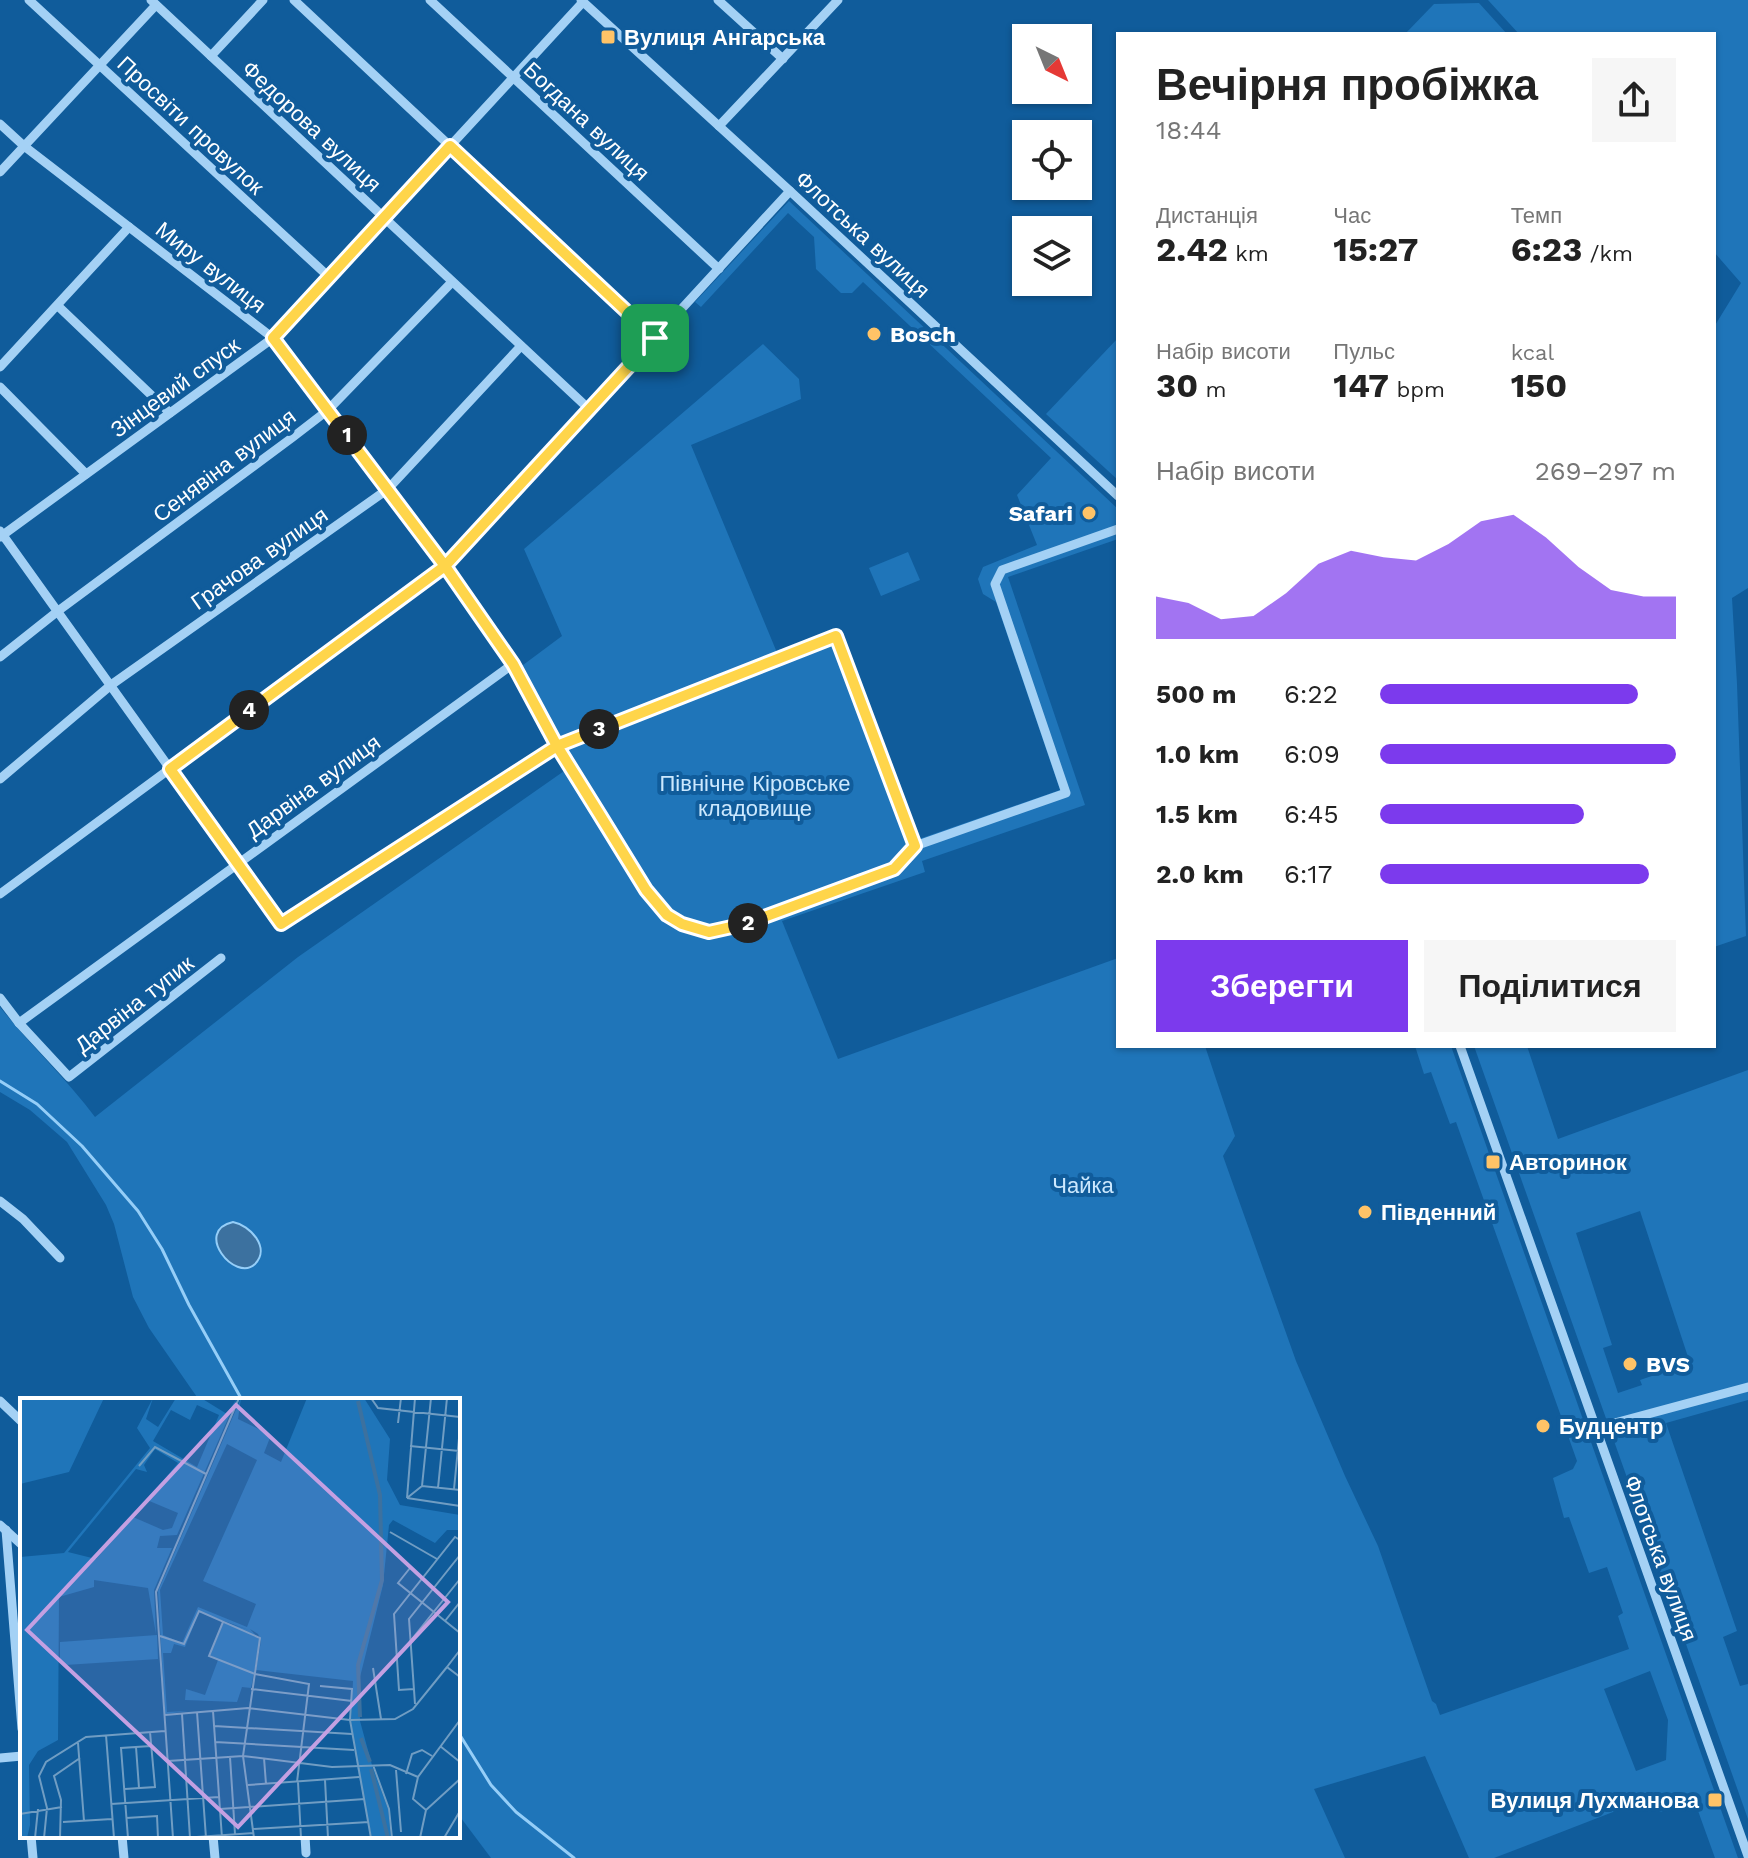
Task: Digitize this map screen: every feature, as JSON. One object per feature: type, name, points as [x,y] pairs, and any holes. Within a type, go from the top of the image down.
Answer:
[{"type":"street","name":"Просвіти провулок","points":[[29,0],[329,277]]},
{"type":"street","points":[[211,56],[263,0]]},
{"type":"street","points":[[294,0],[655,338]]},
{"type":"street","name":"Богдана вулиця","points":[[430,0],[719,269]]},
{"type":"street","points":[[719,0],[783,59]]},
{"type":"street","points":[[719,126],[838,0]]},
{"type":"street","name":"Зінцевий спуск","points":[[1,534],[273,338],[582,1]]},
{"type":"street","name":"Флотська вулиця","points":[[582,1],[1116,494]]},
{"type":"street","points":[[0,172],[100,65],[153,2]]},
{"type":"street","name":"Федорова вулиця","points":[[153,2],[589,409]]},
{"type":"street","name":"Миру вулиця","points":[[0,124],[24,146],[273,338],[445,566],[513,664],[557,746],[653,900],[674,920],[701,931],[718,931],[745,924],[894,869],[915,846]]},
{"type":"street","points":[[0,894],[445,566],[790,191]]},
{"type":"street","points":[[0,367],[129,227]]},
{"type":"street","name":"Сенявіна вулиця","points":[[0,657],[328,410],[452,282]]},
{"type":"street","points":[[58,306],[170,413]]},
{"type":"street","name":"Грачова вулиця","points":[[0,779],[111,685],[388,489],[521,346]]},
{"type":"street","points":[[0,387],[86,474]]},
{"type":"street","points":[[1,534],[281,924],[557,746],[836,636],[915,846],[1066,793],[995,584],[1002,570],[1116,530]]},
{"type":"street","name":"Дарвіна вулиця","points":[[19,1023],[513,664]]},
{"type":"street","name":"Дарвіна тупик","points":[[19,1023],[69,1077],[221,958]]},
{"type":"street","points":[[0,998],[19,1023]]},
{"type":"street","name":"Флотська вулиця","points":[[1461,1048],[1748,1856]]},
{"type":"street","points":[[0,1201],[23,1219],[60,1258]]},
{"type":"street","points":[[1596,1428],[1748,1387]]},
{"type":"street","points":[[0,1401],[20,1420]]},
{"type":"street","points":[[3,1527],[20,1543]]},
{"type":"street","points":[[3,1527],[20,1708]]},
{"type":"street","points":[[0,1758],[20,1756]]},
{"type":"street","points":[[31,1838],[33,1858]]},
{"type":"street","points":[[122,1838],[124,1858]]},
{"type":"street","points":[[213,1838],[215,1858]]},
{"type":"street","points":[[305,1838],[306,1853]]},
{"type":"green space","points":[[1488,0],[1748,0],[1748,588],[1732,598],[1746,936],[1716,946],[1716,324],[1741,283],[1716,254],[1716,32],[1517,32]]},
{"type":"green space","points":[[1479,3],[1505,32],[1407,32],[1434,4]]},
{"type":"green space","name":"Чайка","points":[[789,201],[1116,507],[1116,540],[1008,577],[1085,805],[922,861],[925,872],[782,921],[838,1059],[1116,959],[1116,1048],[1206,1048],[1235,1136],[1223,1156],[1296,1361],[1378,1546],[1432,1701],[1440,1715],[1629,1649],[1618,1616],[1623,1613],[1607,1567],[1589,1573],[1569,1517],[1564,1518],[1553,1478],[1573,1469],[1577,1461],[1456,1122],[1450,1124],[1431,1072],[1424,1074],[1416,1048],[1452,1048],[1738,1858],[1715,1858],[1697,1808],[1688,1811],[1685,1803],[1660,1812],[1644,1800],[1494,1858],[1469,1858],[1425,1756],[1314,1789],[1345,1858],[491,1858],[460,1817],[460,1398],[198,1398],[149,1328],[133,1297],[106,1205],[67,1142],[30,1110],[0,1092],[0,1007],[95,1117],[298,957],[567,769],[650,902],[672,923],[700,935],[719,935],[746,928],[897,874],[921,847],[919,839],[1060,790],[996,602],[983,594],[978,579],[983,567],[1037,545],[1017,495],[1051,458],[863,282],[852,293],[841,293],[816,269],[814,237],[788,213],[701,307],[695,302]],"holes":[[[1650,1671],[1668,1720],[1666,1760],[1636,1771],[1604,1689]]]},
{"type":"green space","points":[[1116,340],[1116,478],[1046,414]]},
{"type":"green space","points":[[763,344],[799,379],[801,399],[691,445],[778,655],[559,742],[519,668],[562,636],[524,549]]},
{"type":"green space","points":[[908,552],[920,580],[881,596],[869,568]]},
{"type":"green space","name":"Північне Кіровське кладовище","points":[[833,643],[908,844],[889,867],[770,912],[717,928],[701,928],[676,917],[655,898],[562,748]]},
{"type":"green space","points":[[1475,1048],[1528,1048],[1558,1139],[1748,1070],[1748,1400],[1666,1423],[1737,1631],[1723,1637],[1740,1686],[1748,1684],[1748,1819]],"holes":[[[1640,1211],[1690,1363],[1640,1380],[1642,1385],[1618,1393],[1603,1348],[1612,1345],[1576,1233]]]},
{"type":"shaded area","points":[[233,1222],[252,1232],[260,1244],[259,1258],[247,1268],[229,1261],[217,1244],[217,1235],[222,1227]]},
{"type":"waterway","points":[[0,1081],[37,1104],[82,1146],[138,1211],[162,1249],[241,1398]]},
{"type":"waterway","points":[[460,1735],[491,1785],[516,1812],[574,1858]]},
{"type":"place","name":"Вулиця Ангарська","points":[[608,37]]},
{"type":"place","name":"Bosch","points":[[874,334]]},
{"type":"place","name":"Safari","points":[[1089,513]]},
{"type":"place","name":"Авторинок","points":[[1493,1162]]},
{"type":"place","name":"Південний","points":[[1365,1212]]},
{"type":"place","name":"BVS","points":[[1630,1364]]},
{"type":"place","name":"Будцентр","points":[[1543,1426]]},
{"type":"place","name":"Вулиця Лухманова","points":[[1715,1800]]},
{"type":"route","points":[[655,338],[445,566],[170,769],[281,924],[557,746],[836,636],[915,846],[894,869],[745,924],[709,932],[682,924],[667,915],[646,890],[557,746],[513,664],[445,566],[273,338],[450,146],[655,338]]}]
